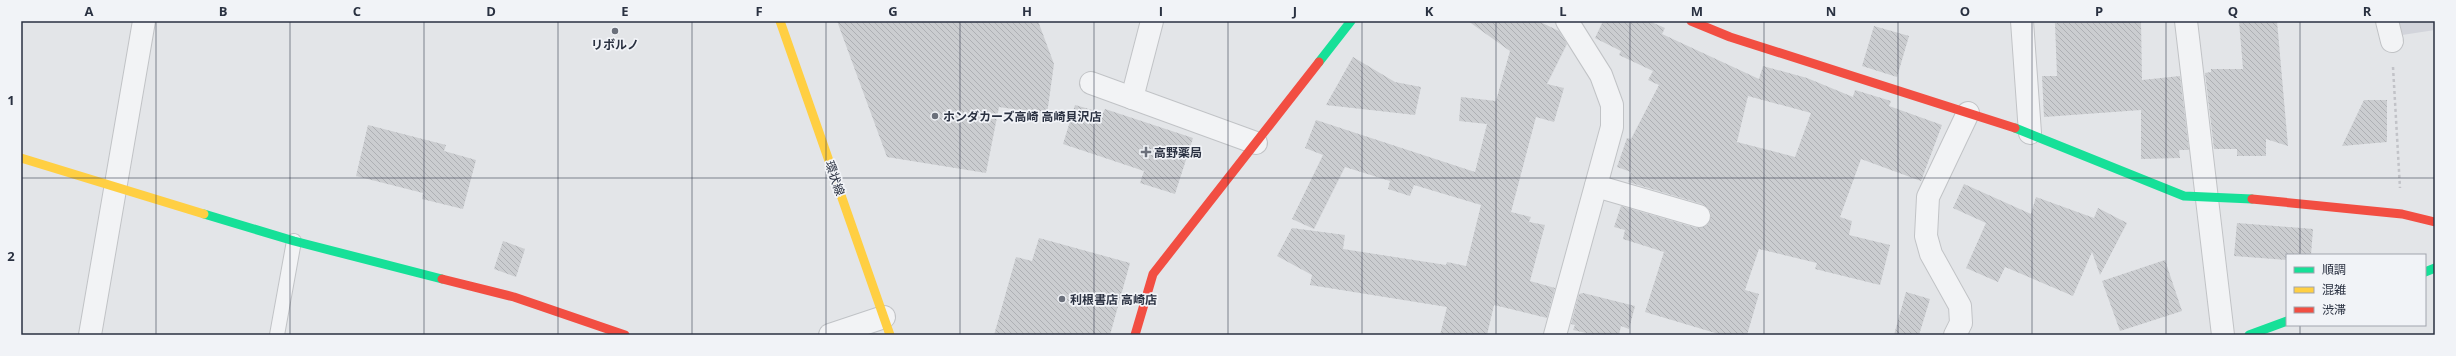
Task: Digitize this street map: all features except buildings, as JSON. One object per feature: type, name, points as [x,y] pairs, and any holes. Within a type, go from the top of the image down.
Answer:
[{"type":"street","points":[[90,335],[144,21]]},
{"type":"street","name":"環状線","points":[[780,21],[887,326]]},
{"type":"street","points":[[1132,98],[1152,21]]},
{"type":"street","points":[[1135,335],[1153,274],[1351,21]]},
{"type":"street","points":[[1555,335],[1612,127],[1612,105],[1601,76],[1567,21]]},
{"type":"street","points":[[1691,21],[1730,37],[2030,133],[2184,196],[2267,200],[2402,214],[2435,222]]},
{"type":"street","points":[[2022,21],[2030,133]]},
{"type":"street","points":[[2186,21],[2223,335]]},
{"type":"street","points":[[1091,83],[1256,143]]},
{"type":"street","points":[[1955,335],[1961,323],[1960,306],[1931,254],[1926,236],[1926,228],[1928,197],[1968,114]]},
{"type":"street","points":[[21,158],[294,242],[514,298],[625,335]]},
{"type":"street","points":[[1596,186],[1699,216]]},
{"type":"street","points":[[2249,335],[2286,321]]},
{"type":"street","points":[[830,335],[887,326]]},
{"type":"lane","points":[[276,335],[294,242]]},
{"type":"path","points":[[2390,31],[2402,214]]},
{"type":"shaded area","points":[[2399,21],[2435,21],[2435,30],[2402,35]]},
{"type":"traffic: fast","points":[[1319,62],[1351,21]]},
{"type":"traffic: fast","points":[[2015,128],[2184,196],[2252,199]]},
{"type":"traffic: fast","points":[[204,214],[294,241],[442,279]]},
{"type":"traffic: fast","points":[[2426,272],[2435,268]]},
{"type":"traffic: fast","points":[[2249,335],[2286,321]]},
{"type":"traffic: slow","points":[[780,21],[890,335]]},
{"type":"traffic: slow","points":[[21,158],[204,214]]},
{"type":"traffic: jam","points":[[1691,21],[1730,37],[2015,128]]},
{"type":"traffic: jam","points":[[1135,335],[1153,274],[1319,62]]},
{"type":"traffic: jam","points":[[2252,199],[2402,214],[2435,222]]},
{"type":"traffic: jam","points":[[442,279],[514,297],[625,335]]},
{"type":"place","name":"リボルノ","points":[[615,31]]},
{"type":"place","name":"ホンダカーズ高崎 高崎貝沢店","points":[[935,116]]},
{"type":"place","name":"高野薬局","points":[[1146,152]]},
{"type":"place","name":"利根書店 高崎店","points":[[1062,299]]}]
